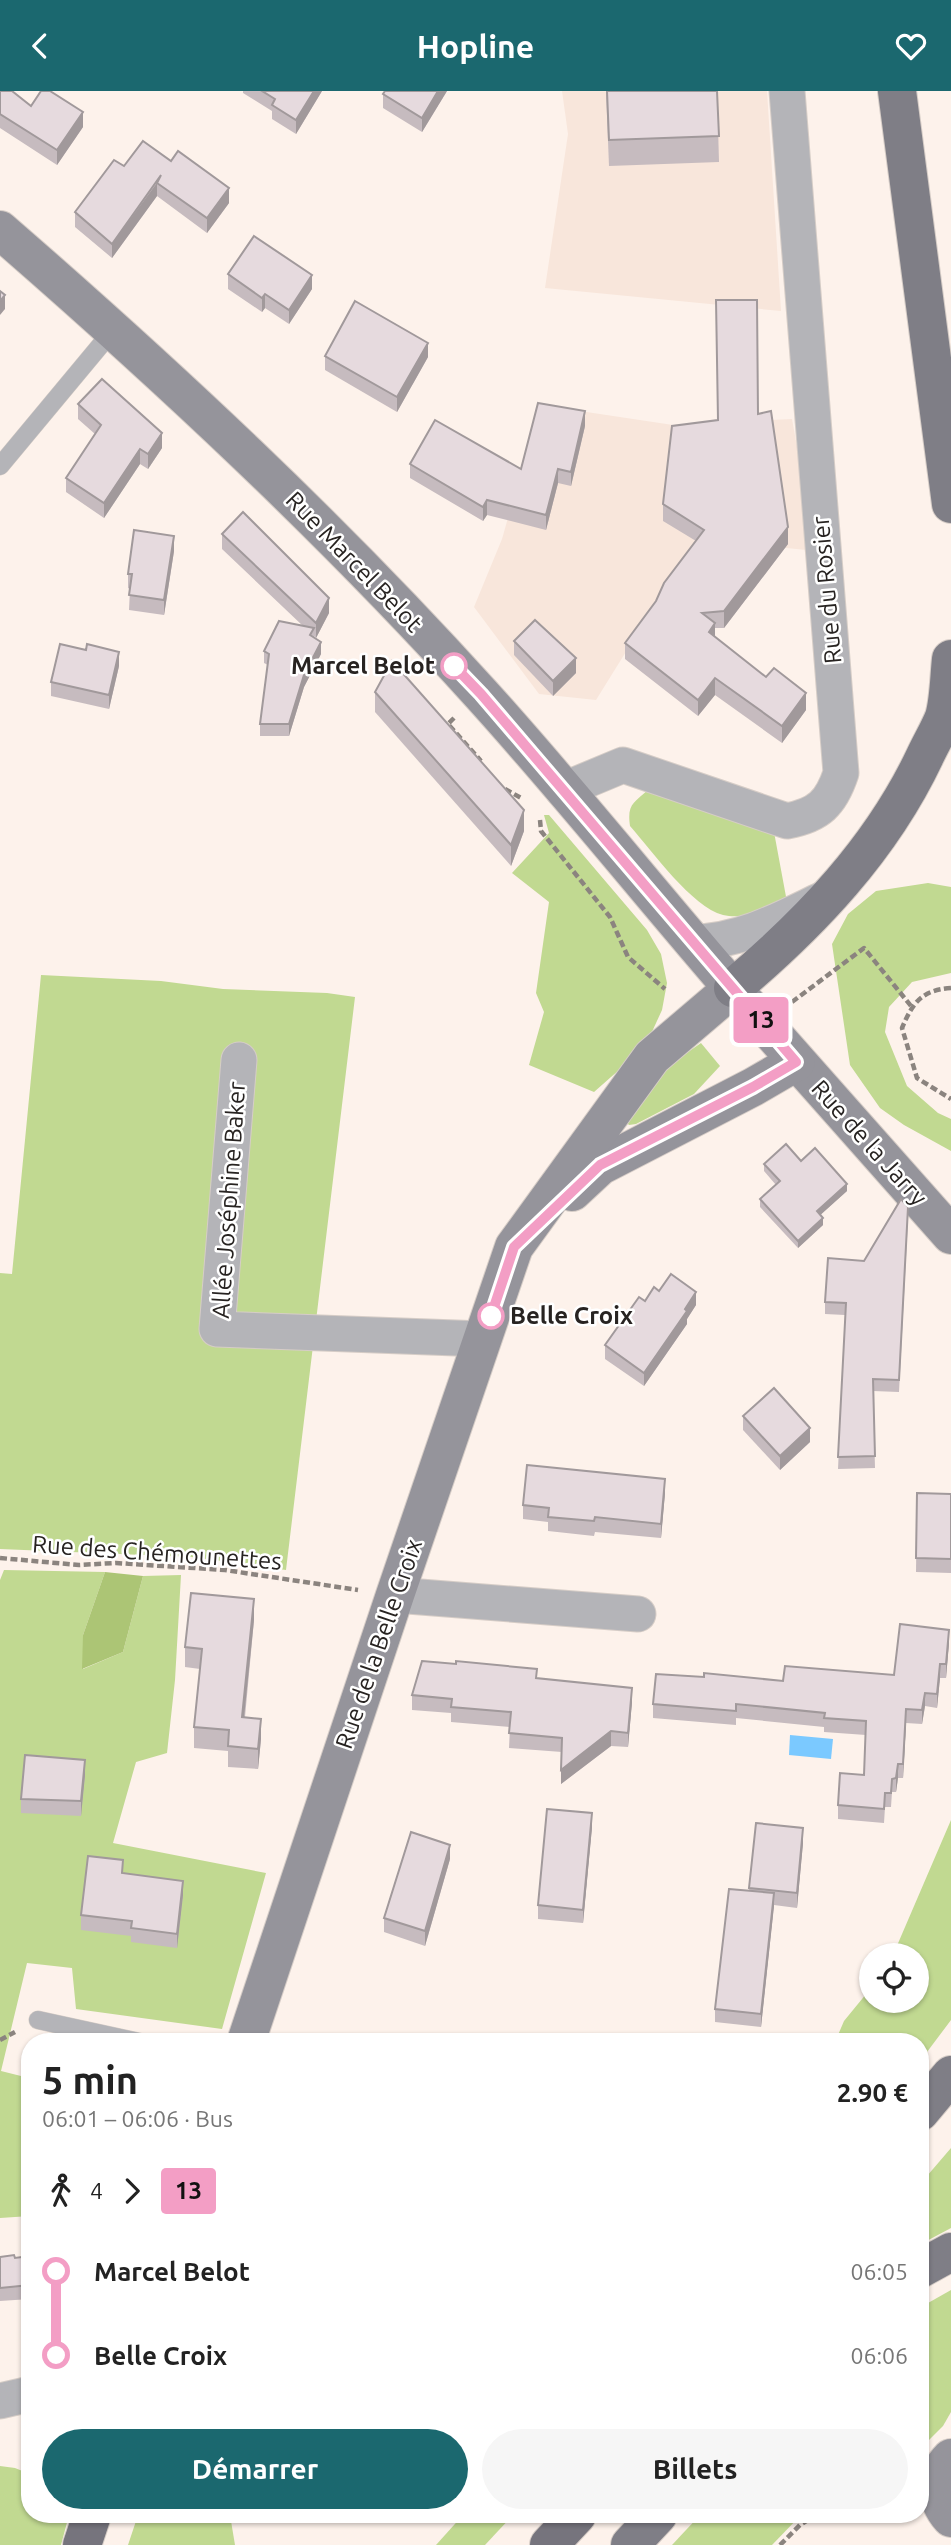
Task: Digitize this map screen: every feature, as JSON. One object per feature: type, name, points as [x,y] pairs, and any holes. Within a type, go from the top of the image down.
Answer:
[{"type":"highway","points":[[82,2545],[89,2523]]},
{"type":"highway","points":[[549,2545],[570,2523]]},
{"type":"main road","points":[[898,91],[932,281],[951,368]]},
{"type":"main road","points":[[898,91],[951,504]]},
{"type":"main road","name":"Rue Marcel Belot","points":[[0,230],[114,329],[289,493],[481,694],[544,803],[695,942],[733,988]]},
{"type":"main road","points":[[733,988],[833,894],[876,842],[911,786],[944,716],[951,659]]},
{"type":"main road","name":"Rue de la Jarry","points":[[733,988],[951,1235]]},
{"type":"main road","name":"Rue de la Belle Croix","points":[[249,2033],[514,1247],[652,1058],[733,988]]},
{"type":"main road","name":"Rue de la Belle Croix","points":[[514,1247],[600,1165],[796,1062]]},
{"type":"main road","points":[[929,2101],[951,2075]]},
{"type":"main road","points":[[951,2458],[944,2465],[938,2479],[938,2494],[943,2508],[951,2518]]},
{"type":"main road","points":[[101,2545],[103,2523]]},
{"type":"main road","points":[[536,2545],[562,2523]]},
{"type":"main road","points":[[630,2545],[651,2523]]},
{"type":"street","name":"Rue du Rosier","points":[[544,803],[624,765],[787,821],[803,818],[820,809],[834,793],[841,773],[787,91]]},
{"type":"street","points":[[695,942],[728,939],[752,933],[833,894]]},
{"type":"street","name":"Allée Joséphine Baker","points":[[239,1060],[217,1329],[483,1339]]},
{"type":"street","points":[[395,1595],[638,1614]]},
{"type":"street","points":[[0,2401],[21,2396]]},
{"type":"lane","points":[[0,466],[114,329]]},
{"type":"lane","points":[[37,2020],[97,2033]]},
{"type":"path","points":[[462,710],[448,724],[481,762]]},
{"type":"path","points":[[498,781],[506,791],[544,803],[541,831],[610,917],[628,957],[665,989]]},
{"type":"path","points":[[786,1006],[864,948],[912,1006]]},
{"type":"path","points":[[951,988],[934,989],[912,1006],[902,1028],[917,1078],[951,1099]]},
{"type":"path","name":"Rue des Chémounettes","points":[[0,1559],[225,1570],[395,1595]]},
{"type":"path","points":[[780,2545],[803,2523]]},
{"type":"shaded area","points":[[562,91],[767,91],[781,311],[545,288],[568,134]]},
{"type":"shaded area","points":[[540,405],[673,425],[792,419],[816,551],[696,539],[596,700],[539,694],[474,607],[502,539]]},
{"type":"green space","points":[[648,790],[774,832],[787,902],[756,913],[731,916],[711,910],[698,901],[673,877],[630,826],[629,813],[632,805]]},
{"type":"green space","points":[[544,815],[549,815],[647,930],[661,954],[667,983],[662,1010],[645,1047],[594,1092],[529,1065],[544,1012],[536,993],[549,902],[512,873],[549,833]]},
{"type":"green space","points":[[928,883],[951,887],[951,973],[912,982],[889,1007],[885,1032],[907,1086],[938,1113],[951,1119],[951,1151],[904,1125],[880,1108],[850,1065],[832,944],[848,914],[876,891]]},
{"type":"green space","points":[[41,975],[161,981],[223,989],[327,993],[355,997],[286,1570],[192,1557],[0,1549],[0,1273],[12,1274]]},
{"type":"green space","points":[[701,1043],[720,1066],[694,1094],[636,1124],[629,1125],[626,1122],[668,1066]]},
{"type":"green space","points":[[4,1570],[105,1572],[83,1635],[83,1669],[123,1652],[143,1576],[181,1575],[175,1680],[167,1753],[136,1762],[113,1843],[266,1873],[222,2029],[76,2009],[72,1968],[27,1963],[1,2071],[21,2076],[21,2217],[0,2218],[0,1580]]},
{"type":"green space","points":[[105,1572],[143,1576],[123,1652],[82,1669],[83,1635]]},
{"type":"green space","points":[[951,1820],[951,2020],[929,2049],[929,2033],[839,2033],[844,2021],[859,2003],[859,2013],[929,2013],[929,1943],[898,1943]]},
{"type":"green space","points":[[951,2148],[951,2228],[929,2240],[929,2174]]},
{"type":"green space","points":[[951,2290],[951,2412],[943,2426],[929,2440],[929,2302]]},
{"type":"green space","points":[[0,2466],[21,2470],[21,2523],[67,2523],[61,2545],[0,2545]]},
{"type":"green space","points":[[135,2523],[231,2523],[235,2545],[128,2545]]},
{"type":"green space","points":[[456,2523],[506,2523],[485,2545],[436,2545]]},
{"type":"green space","points":[[693,2523],[793,2523],[772,2545],[672,2545]]},
{"type":"water","points":[[790,1735],[833,1739],[831,1759],[789,1755]]},
{"type":"building","points":[[0,91],[12,91],[31,106],[41,91],[50,91],[83,112],[57,150],[0,114]]},
{"type":"building","points":[[262,91],[314,91],[296,120],[272,105],[275,99]]},
{"type":"building","points":[[385,91],[438,91],[422,118],[383,94]]},
{"type":"building","points":[[607,91],[717,91],[719,136],[609,140]]},
{"type":"building","points":[[143,141],[171,161],[178,151],[229,188],[207,218],[157,183],[161,175],[112,244],[75,212],[114,160],[124,166]]},
{"type":"building","points":[[254,236],[312,275],[289,310],[265,294],[262,298],[228,274]]},
{"type":"building","points":[[716,300],[757,300],[758,414],[771,411],[788,527],[724,611],[702,613],[715,623],[709,632],[766,677],[774,668],[806,693],[782,726],[715,678],[698,700],[625,643],[656,601],[664,583],[704,530],[663,504],[672,426],[718,420]]},
{"type":"building","points":[[355,301],[428,343],[397,397],[325,356]]},
{"type":"building","points":[[102,379],[162,433],[148,454],[140,449],[104,503],[66,478],[101,425],[78,404]]},
{"type":"building","points":[[538,403],[585,411],[571,472],[558,469],[546,515],[487,500],[483,507],[410,464],[435,420],[521,469]]},
{"type":"building","points":[[243,512],[329,598],[316,623],[222,534]]},
{"type":"building","points":[[134,530],[174,536],[164,600],[129,595],[132,574],[128,574]]},
{"type":"building","points":[[535,620],[576,658],[553,681],[514,641]]},
{"type":"building","points":[[279,621],[314,628],[310,635],[321,642],[304,675],[289,724],[260,724],[269,654],[264,651]]},
{"type":"building","points":[[60,644],[86,650],[87,644],[119,652],[109,695],[51,682]]},
{"type":"building","points":[[392,661],[524,810],[511,845],[375,692]]},
{"type":"building","points":[[786,1144],[801,1161],[815,1148],[847,1184],[817,1211],[823,1218],[798,1241],[760,1199],[780,1181],[764,1164]]},
{"type":"building","points":[[901,1199],[908,1207],[899,1380],[873,1379],[875,1456],[838,1457],[846,1303],[825,1302],[828,1258],[864,1261]]},
{"type":"building","points":[[671,1274],[696,1292],[685,1309],[687,1311],[644,1373],[605,1345],[639,1297],[645,1301],[654,1287],[659,1291]]},
{"type":"building","points":[[774,1388],[810,1428],[780,1456],[743,1416]]},
{"type":"building","points":[[527,1465],[665,1479],[661,1524],[595,1517],[594,1521],[548,1517],[549,1508],[523,1505]]},
{"type":"building","points":[[917,1493],[951,1494],[951,1559],[916,1558]]},
{"type":"building","points":[[191,1593],[254,1599],[242,1717],[261,1719],[258,1749],[228,1746],[229,1730],[194,1727],[202,1649],[185,1647]]},
{"type":"building","points":[[900,1624],[949,1630],[946,1664],[940,1664],[937,1694],[925,1693],[922,1710],[906,1709],[903,1764],[898,1764],[896,1778],[892,1779],[891,1793],[885,1793],[884,1809],[838,1805],[840,1773],[864,1775],[866,1721],[824,1718],[825,1713],[736,1704],[736,1711],[653,1704],[656,1674],[704,1677],[704,1673],[783,1681],[785,1666],[894,1675]]},
{"type":"building","points":[[422,1661],[456,1664],[456,1661],[537,1669],[536,1678],[632,1688],[628,1733],[611,1731],[561,1770],[562,1738],[509,1733],[511,1712],[451,1707],[452,1699],[412,1695]]},
{"type":"building","points":[[25,1755],[85,1760],[81,1801],[21,1799]]},
{"type":"building","points":[[547,1809],[592,1813],[583,1910],[538,1905]]},
{"type":"building","points":[[756,1823],[803,1828],[797,1893],[749,1888]]},
{"type":"building","points":[[411,1832],[450,1845],[425,1931],[384,1918]]},
{"type":"building","points":[[88,1856],[123,1860],[122,1873],[183,1881],[177,1934],[131,1928],[132,1921],[81,1915]]},
{"type":"building","points":[[729,1889],[774,1893],[761,2014],[715,2009]]},
{"type":"building","points":[[14,2255],[15,2258],[21,2257],[21,2286],[0,2288],[0,2257]]},
{"type":"bus line","name":"13","points":[[454,666],[481,694],[796,1062],[753,1087],[600,1165],[514,1247],[491,1316]]},
{"type":"place","name":"Marcel Belot","points":[[454,666]]},
{"type":"place","name":"Belle Croix","points":[[491,1316]]}]
